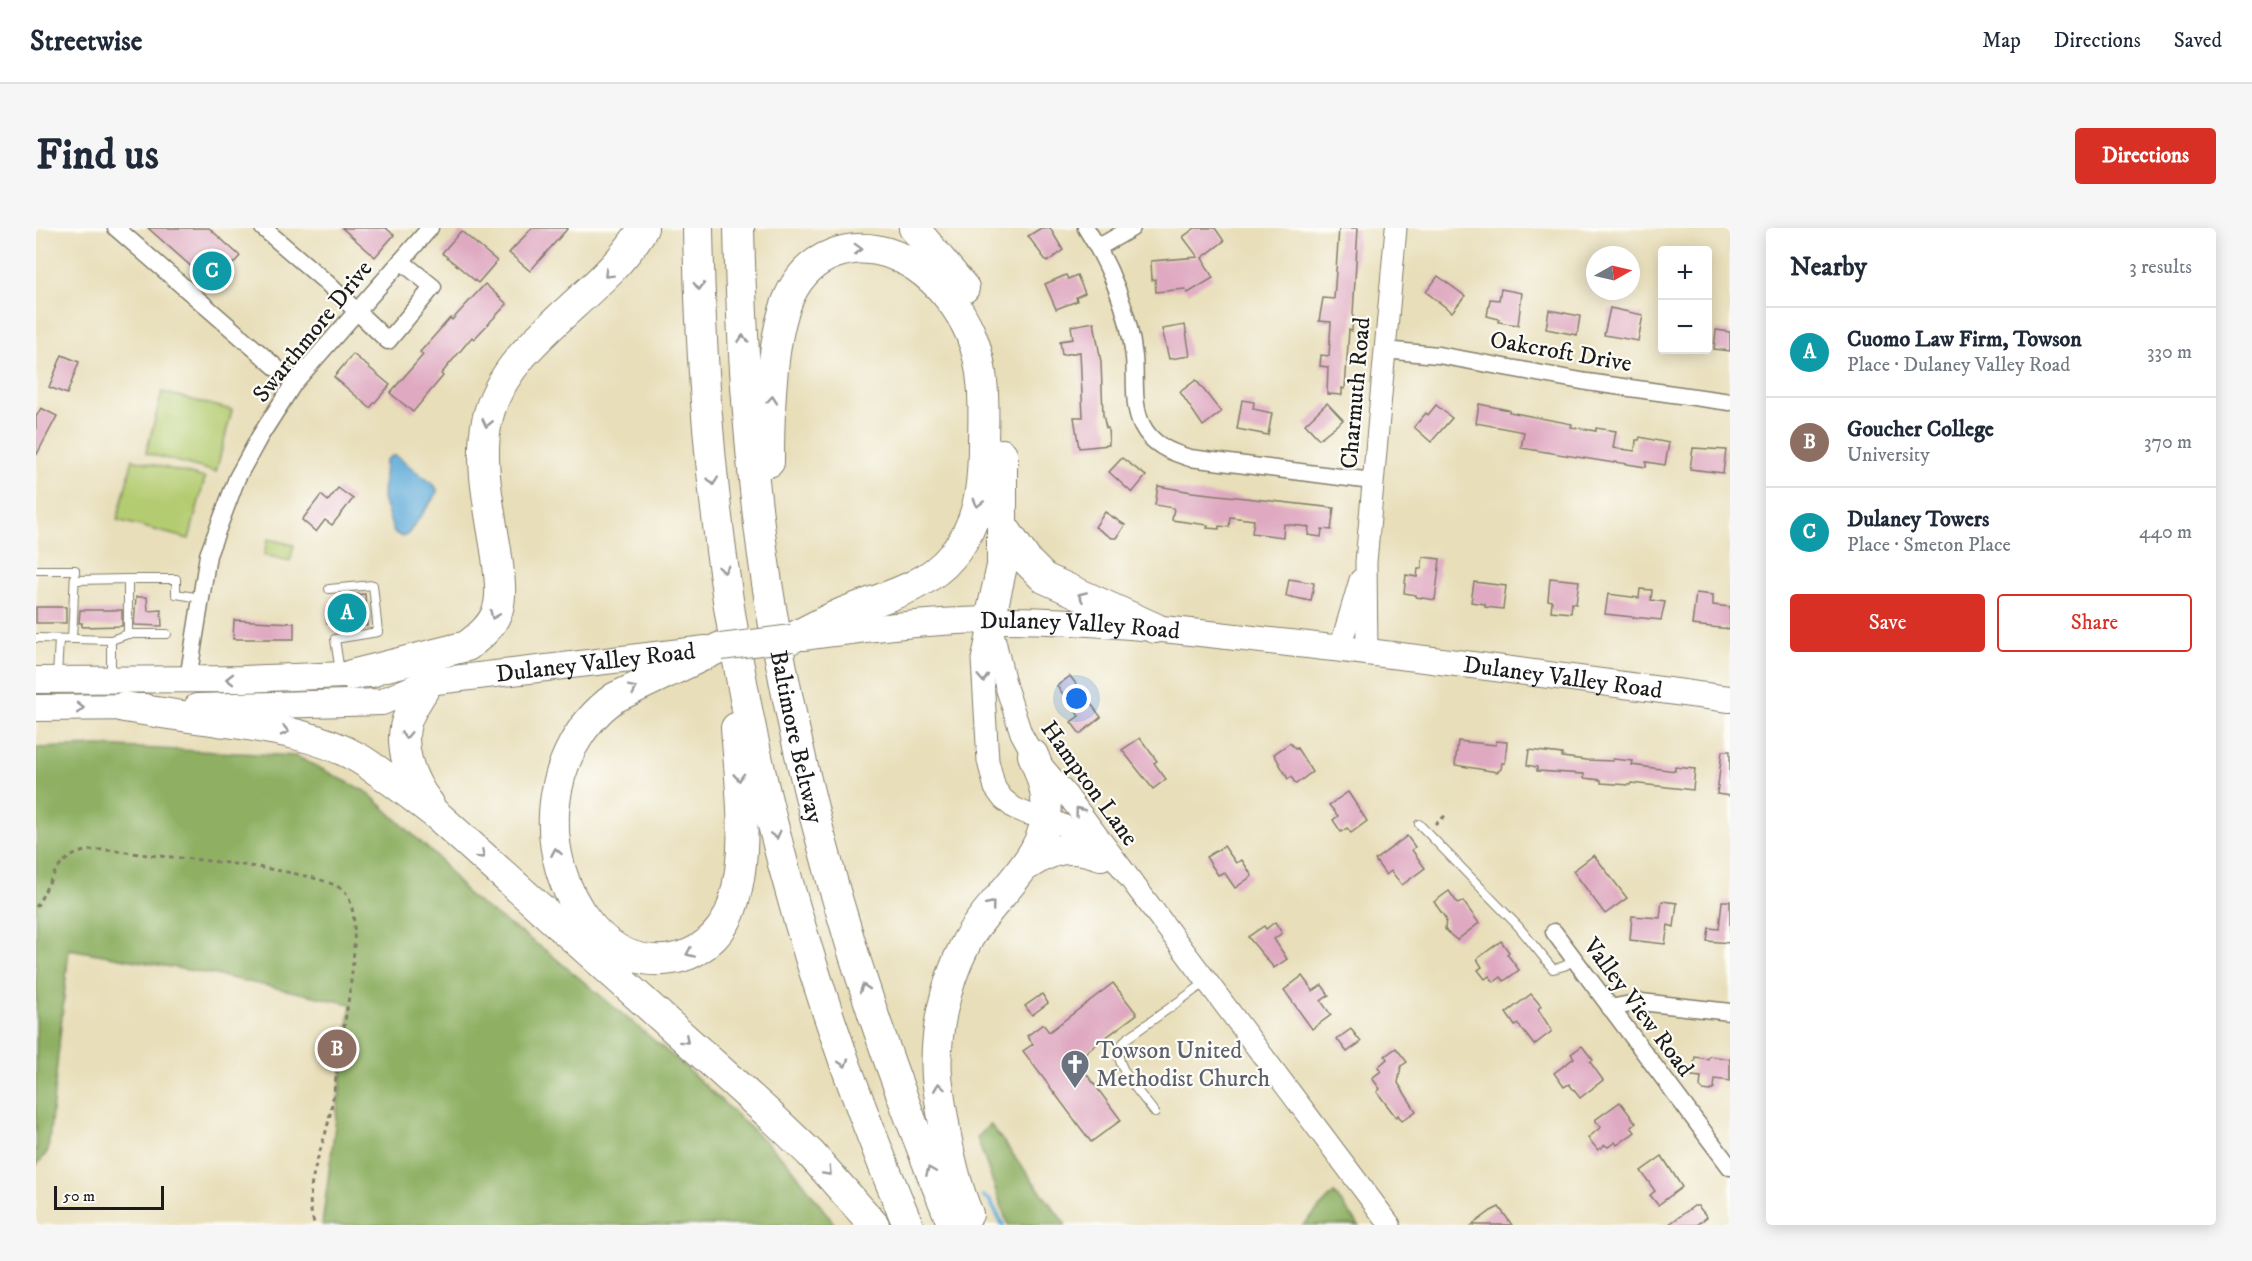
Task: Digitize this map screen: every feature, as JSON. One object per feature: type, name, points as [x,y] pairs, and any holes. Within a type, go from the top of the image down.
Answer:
[{"type":"highway","points":[[346,676],[467,646],[490,624],[497,611],[500,598],[500,578],[483,439],[493,400],[503,380],[518,360],[617,265],[634,244],[643,228]]},
{"type":"highway","name":"Baltimore Beltway","points":[[698,228],[700,322],[717,523],[746,705],[764,788],[810,958],[846,1071],[908,1225]]},
{"type":"highway","name":"Baltimore Beltway","points":[[739,228],[741,319],[748,414],[771,606],[804,775],[823,854],[850,948],[918,1141],[953,1225]]},
{"type":"highway","points":[[914,228],[961,284],[976,306],[987,327],[1000,376],[1002,566],[990,620]]},
{"type":"highway","points":[[771,606],[769,446],[775,363],[781,321],[791,294],[802,275],[813,264],[843,250],[876,249],[909,261],[928,276],[946,295],[970,333],[982,375],[983,480],[979,505],[973,522],[952,557],[939,569],[909,588],[841,623],[792,638]]},
{"type":"highway","points":[[1002,525],[1033,569],[1044,578],[1155,628]]},
{"type":"highway","points":[[721,647],[667,663],[614,698],[581,730],[570,750],[560,777],[553,825],[560,872],[576,908],[597,935],[621,953],[656,960],[689,955],[715,937],[733,907],[741,858],[742,816],[730,614]]},
{"type":"highway","points":[[428,682],[408,717],[405,734],[406,753],[419,792],[438,816]]},
{"type":"highway","points":[[124,707],[263,726],[330,745],[359,759],[438,816],[810,1153],[874,1225]]},
{"type":"highway","points":[[973,1225],[964,1206],[952,1165],[937,1077],[938,1042],[943,1007],[964,946],[980,918],[1027,865],[1041,841],[1047,818],[1047,800],[1043,780],[1033,755]]},
{"type":"highway","points":[[1027,865],[1044,854],[1072,848],[1083,848],[1101,855]]},
{"type":"main road","name":"Dulaney Valley Road","points":[[841,623],[932,623],[990,620],[1155,628],[1340,648],[1730,699]]},
{"type":"main road","name":"Dulaney Valley Road","points":[[721,647],[792,638]]},
{"type":"main road","name":"Dulaney Valley Road","points":[[46,680],[346,676],[382,673],[428,682],[667,663]]},
{"type":"main road","name":"Dulaney Valley Road","points":[[36,708],[243,707],[382,702],[428,682]]},
{"type":"street","points":[[116,228],[294,383]]},
{"type":"street","points":[[263,228],[388,341],[433,287],[401,261]]},
{"type":"street","name":"Swarthmore Drive","points":[[188,679],[208,555],[237,478],[260,436],[294,383],[430,228]]},
{"type":"street","points":[[1086,228],[1099,247],[1126,319],[1134,356],[1136,401],[1141,424],[1150,437],[1165,450],[1190,458],[1372,481]]},
{"type":"street","points":[[1099,247],[1132,228]]},
{"type":"street","name":"Charmuth Road","points":[[1367,652],[1366,562],[1396,228]]},
{"type":"street","name":"Oakcroft Drive","points":[[1384,350],[1458,358],[1587,382],[1730,402]]},
{"type":"street","name":"Charmuth Road","points":[[1340,648],[1366,562]]},
{"type":"street","name":"Hampton Lane","points":[[990,620],[1013,713],[1033,755],[1067,795],[1390,1225]]},
{"type":"street","name":"Hampton Lane","points":[[990,620],[982,660],[990,776],[999,794],[1014,808],[1064,825],[1101,855],[1139,892]]},
{"type":"street","name":"Valley View Road","points":[[1554,932],[1730,1167]]},
{"type":"street","points":[[1610,1008],[1641,1002],[1730,1012]]},
{"type":"lane","points":[[36,570],[75,570],[72,639]]},
{"type":"lane","points":[[128,579],[128,634]]},
{"type":"lane","points":[[75,580],[176,579],[176,594],[201,598]]},
{"type":"lane","points":[[329,589],[373,585],[378,632],[335,639],[346,676]]},
{"type":"lane","points":[[37,638],[111,640],[128,634],[167,634]]},
{"type":"lane","points":[[46,680],[59,639]]},
{"type":"lane","points":[[111,640],[111,680]]},
{"type":"lane","points":[[1419,824],[1518,926],[1553,969],[1575,960]]},
{"type":"lane","points":[[1155,1113],[1125,1072],[1118,1055],[1119,1048],[1126,1039],[1206,981]]},
{"type":"path","points":[[1427,832],[1448,814]]},
{"type":"path","points":[[36,907],[58,868],[69,856],[88,849],[200,860],[310,876],[331,882],[344,891],[351,904],[354,931],[352,978],[329,1118],[310,1190],[311,1215],[315,1225]]},
{"type":"green space","points":[[162,392],[232,410],[216,472],[146,453]]},
{"type":"green space","points":[[133,459],[205,478],[189,539],[117,520]]},
{"type":"green space","points":[[268,539],[294,545],[290,561],[264,555]]},
{"type":"green space","points":[[98,746],[296,756],[367,792],[439,859],[469,896],[548,952],[680,1062],[791,1166],[835,1225],[322,1225],[351,1004],[216,975],[69,949],[48,1151],[36,1166],[36,748]]},
{"type":"green space","points":[[990,1124],[1066,1225],[1008,1225],[977,1138]]},
{"type":"green space","points":[[1334,1193],[1359,1225],[1303,1225]]},
{"type":"water","points":[[396,456],[435,486],[438,492],[408,534],[403,537],[394,533],[383,499],[385,461]]},
{"type":"building","points":[[148,228],[209,228],[240,256],[213,286]]},
{"type":"building","points":[[342,228],[386,228],[394,235],[375,257]]},
{"type":"building","points":[[532,228],[568,228],[530,271],[509,253]]},
{"type":"building","points":[[1041,228],[1050,228],[1063,250],[1047,262],[1028,236]]},
{"type":"building","points":[[1195,228],[1215,228],[1224,241],[1202,258],[1213,278],[1188,293],[1185,289],[1156,292],[1155,279],[1152,280],[1151,261],[1198,257],[1183,237]]},
{"type":"building","points":[[1339,228],[1358,228],[1352,331],[1349,330],[1345,389],[1342,388],[1342,395],[1327,394],[1328,367],[1320,366],[1321,355],[1329,356],[1331,322],[1319,321],[1323,298],[1334,299]]},
{"type":"building","points":[[461,231],[497,261],[478,283],[442,253]]},
{"type":"building","points":[[1066,275],[1068,279],[1077,275],[1085,293],[1076,297],[1077,301],[1056,309],[1045,284]]},
{"type":"building","points":[[1438,276],[1465,296],[1452,312],[1426,292]]},
{"type":"building","points":[[485,284],[507,304],[474,339],[472,337],[413,412],[390,393],[423,355],[420,352],[450,318],[452,320]]},
{"type":"building","points":[[1501,289],[1522,293],[1518,325],[1498,322],[1499,319],[1487,316],[1490,299],[1499,300]]},
{"type":"building","points":[[1610,308],[1643,315],[1638,341],[1604,335]]},
{"type":"building","points":[[1549,310],[1580,316],[1577,335],[1546,329]]},
{"type":"building","points":[[1094,322],[1101,362],[1103,415],[1106,428],[1108,428],[1109,445],[1079,448],[1074,417],[1083,417],[1080,352],[1062,355],[1060,341],[1073,339],[1071,326]]},
{"type":"building","points":[[1185,325],[1190,356],[1169,359],[1162,329]]},
{"type":"building","points":[[1716,330],[1730,332],[1730,351],[1714,349]]},
{"type":"building","points":[[353,354],[390,385],[370,408],[334,377]]},
{"type":"building","points":[[62,355],[79,362],[67,394],[49,387]]},
{"type":"building","points":[[1196,380],[1221,412],[1203,426],[1180,392]]},
{"type":"building","points":[[1242,400],[1254,402],[1253,409],[1272,413],[1268,435],[1237,429]]},
{"type":"building","points":[[1327,403],[1343,420],[1319,439],[1305,424]]},
{"type":"building","points":[[1479,404],[1572,424],[1571,427],[1616,431],[1613,448],[1635,451],[1636,440],[1640,437],[1669,443],[1665,465],[1646,462],[1646,467],[1521,448],[1524,432],[1476,423]]},
{"type":"building","points":[[1436,405],[1452,418],[1431,442],[1414,427]]},
{"type":"building","points":[[41,408],[57,416],[36,456],[36,417]]},
{"type":"building","points":[[1693,448],[1726,450],[1723,473],[1690,469]]},
{"type":"building","points":[[1122,458],[1146,476],[1132,493],[1109,472]]},
{"type":"building","points":[[1158,486],[1334,508],[1331,530],[1322,529],[1321,537],[1308,535],[1309,527],[1284,524],[1283,537],[1252,533],[1254,520],[1230,517],[1229,527],[1219,526],[1219,529],[1207,528],[1208,525],[1172,520],[1174,508],[1155,505]]},
{"type":"building","points":[[338,488],[353,499],[332,525],[325,520],[316,532],[302,520],[321,495],[328,501]]},
{"type":"building","points":[[1105,512],[1125,525],[1117,538],[1112,538],[1095,527]]},
{"type":"building","points":[[1423,557],[1440,559],[1435,600],[1404,593],[1406,575],[1417,577]]},
{"type":"building","points":[[1550,578],[1579,581],[1576,604],[1572,603],[1571,613],[1551,611],[1552,601],[1548,600]]},
{"type":"building","points":[[1289,579],[1314,583],[1311,601],[1286,596]]},
{"type":"building","points":[[1474,582],[1506,586],[1503,609],[1485,607],[1485,604],[1471,602]]},
{"type":"building","points":[[1640,589],[1652,590],[1651,600],[1665,602],[1661,620],[1605,614],[1608,594],[1639,598]]},
{"type":"building","points":[[1696,593],[1713,595],[1713,605],[1730,607],[1730,629],[1692,625]]},
{"type":"building","points":[[365,594],[367,626],[346,626],[346,622],[327,623],[327,607],[339,606],[340,595]]},
{"type":"building","points":[[136,597],[147,597],[148,611],[161,610],[162,626],[134,625]]},
{"type":"building","points":[[36,607],[66,607],[66,623],[36,623]]},
{"type":"building","points":[[80,610],[122,610],[122,626],[82,627],[82,623],[79,623]]},
{"type":"building","points":[[234,620],[294,623],[294,639],[233,639]]},
{"type":"building","points":[[1070,676],[1101,717],[1080,734],[1071,722],[1079,716],[1057,686]]},
{"type":"building","points":[[1140,738],[1157,761],[1154,763],[1166,779],[1153,789],[1122,750]]},
{"type":"building","points":[[1458,741],[1496,745],[1496,741],[1507,742],[1505,763],[1502,763],[1501,769],[1497,772],[1455,765]]},
{"type":"building","points":[[1290,743],[1295,749],[1297,748],[1312,772],[1296,784],[1291,777],[1288,779],[1274,754]]},
{"type":"building","points":[[1529,750],[1586,760],[1633,761],[1632,765],[1675,771],[1675,767],[1695,769],[1693,790],[1631,783],[1630,785],[1601,783],[1601,780],[1584,778],[1584,774],[1537,771],[1537,767],[1527,765]]},
{"type":"building","points":[[1722,751],[1730,751],[1730,796],[1717,794]]},
{"type":"building","points":[[1348,792],[1367,821],[1351,833],[1347,828],[1341,832],[1333,820],[1338,816],[1329,805]]},
{"type":"building","points":[[1407,836],[1415,847],[1412,850],[1425,868],[1402,885],[1391,871],[1386,875],[1375,860]]},
{"type":"building","points":[[1224,846],[1236,863],[1242,860],[1252,876],[1235,888],[1224,872],[1218,875],[1206,857]]},
{"type":"building","points":[[1594,855],[1627,898],[1605,914],[1573,871]]},
{"type":"building","points":[[1449,891],[1458,904],[1463,901],[1479,923],[1457,940],[1445,929],[1446,919],[1434,902]]},
{"type":"building","points":[[1662,901],[1677,903],[1674,927],[1668,925],[1665,944],[1630,940],[1632,916],[1660,918]]},
{"type":"building","points":[[1722,901],[1730,901],[1730,943],[1707,941],[1709,928],[1719,929]]},
{"type":"building","points":[[1275,922],[1282,933],[1274,939],[1287,959],[1274,968],[1248,937],[1264,926],[1266,929]]},
{"type":"building","points":[[1501,941],[1519,970],[1504,981],[1501,977],[1494,982],[1489,976],[1485,979],[1478,970],[1482,967],[1477,959]]},
{"type":"building","points":[[1302,976],[1313,991],[1322,985],[1329,995],[1321,1001],[1331,1015],[1312,1029],[1284,990]]},
{"type":"building","name":"Towson United Methodist Church","points":[[1113,983],[1137,1014],[1076,1060],[1121,1120],[1091,1142],[1023,1051],[1033,1044],[1027,1036],[1043,1024],[1049,1032]]},
{"type":"building","points":[[1042,994],[1048,1003],[1032,1015],[1025,1006]]},
{"type":"building","points":[[1531,994],[1541,1006],[1538,1009],[1552,1031],[1534,1045],[1506,1013]]},
{"type":"building","points":[[1351,1029],[1361,1042],[1347,1052],[1337,1039]]},
{"type":"building","points":[[1582,1046],[1593,1060],[1590,1062],[1603,1080],[1580,1098],[1569,1084],[1564,1087],[1554,1073],[1574,1058],[1571,1054]]},
{"type":"building","points":[[1396,1048],[1407,1062],[1401,1066],[1398,1083],[1416,1111],[1402,1121],[1398,1115],[1396,1117],[1377,1092],[1380,1089],[1372,1078],[1381,1071],[1378,1067],[1387,1059],[1385,1056]]},
{"type":"building","points":[[1709,1056],[1730,1059],[1730,1081],[1715,1079],[1714,1088],[1710,1091],[1700,1087],[1701,1077],[1692,1076],[1695,1057],[1708,1059]]},
{"type":"building","points":[[1620,1102],[1636,1123],[1631,1127],[1635,1132],[1617,1145],[1615,1142],[1598,1150],[1588,1138],[1601,1127],[1595,1120]]},
{"type":"building","points":[[1662,1156],[1682,1187],[1658,1205],[1650,1195],[1655,1191],[1641,1171]]},
{"type":"building","points":[[1694,1206],[1698,1206],[1707,1217],[1697,1225],[1668,1225]]},
{"type":"building","points":[[1499,1207],[1512,1225],[1472,1225],[1491,1211]]},
{"type":"waterway","points":[[983,1196],[990,1201],[1003,1225]]},
{"type":"place","name":"Dulaney Towers","points":[[212,271]]},
{"type":"place","name":"Cuomo Law Firm, Towson","points":[[347,613]]},
{"type":"place","name":"Goucher College","points":[[337,1049]]},
{"type":"place","name":"Towson United Methodist Church","points":[[1075,1090]]}]
